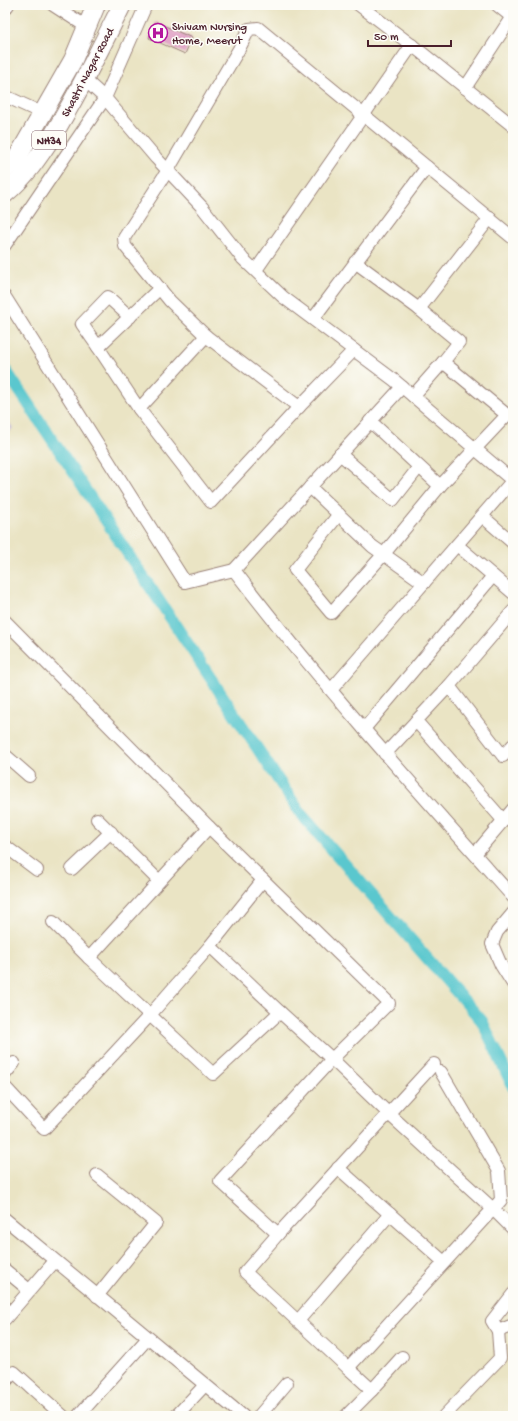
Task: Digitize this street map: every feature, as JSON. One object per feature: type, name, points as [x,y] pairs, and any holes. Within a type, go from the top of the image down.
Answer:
[{"type":"highway","name":"NH34","points":[[5,170],[17,158],[73,60],[84,25],[96,5]]},
{"type":"highway","name":"Shastri Nagar Road","points":[[5,194],[33,165],[60,123],[85,80],[122,5]]},
{"type":"highway","points":[[67,70],[85,80]]},
{"type":"highway","points":[[42,114],[60,123]]},
{"type":"street","points":[[5,9],[8,5]]},
{"type":"street","points":[[53,5],[84,25],[87,5]]},
{"type":"street","points":[[5,245],[105,98],[146,5]]},
{"type":"street","points":[[359,5],[412,45],[513,126]]},
{"type":"street","points":[[465,88],[512,16],[497,5]]},
{"type":"street","points":[[299,407],[206,336],[170,301],[125,246],[124,238],[168,170],[239,49],[249,29],[258,28],[513,238]]},
{"type":"street","points":[[256,270],[412,45]]},
{"type":"street","points":[[85,80],[105,98],[202,207],[243,259],[283,297],[402,387],[476,449],[511,476],[482,516],[331,690]]},
{"type":"street","points":[[5,96],[42,114]]},
{"type":"street","points":[[313,319],[427,167]]},
{"type":"street","points":[[419,309],[490,218]]},
{"type":"street","points":[[355,262],[419,309],[459,342],[444,362],[413,396]]},
{"type":"street","points":[[98,347],[160,288]]},
{"type":"street","points":[[130,317],[108,297],[82,324],[139,409],[211,502],[354,350]]},
{"type":"street","points":[[5,298],[185,582],[234,570],[402,387]]},
{"type":"street","points":[[139,409],[206,336]]},
{"type":"street","points":[[339,514],[295,570],[331,613],[384,554],[440,486],[510,411],[444,362]]},
{"type":"street","points":[[370,421],[440,486]]},
{"type":"street","points":[[340,454],[393,500],[419,467]]},
{"type":"street","points":[[310,487],[372,546],[424,583]]},
{"type":"street","points":[[482,516],[513,542]]},
{"type":"street","points":[[457,545],[513,593]]},
{"type":"street","points":[[234,570],[269,615],[385,754],[513,897]]},
{"type":"street","points":[[364,729],[492,576]]},
{"type":"street","points":[[385,754],[449,686],[513,611]]},
{"type":"street","points":[[5,621],[209,826],[389,1003],[332,1059],[220,1181],[278,1234]]},
{"type":"street","points":[[449,686],[503,756],[513,745]]},
{"type":"street","points":[[416,721],[503,820]]},
{"type":"street","points":[[5,755],[29,776]]},
{"type":"street","points":[[475,854],[513,809]]},
{"type":"street","points":[[97,819],[159,881]]},
{"type":"street","points":[[89,958],[209,826]]},
{"type":"street","points":[[72,869],[111,832]]},
{"type":"street","points":[[5,846],[36,870]]},
{"type":"street","points":[[5,1087],[44,1129],[150,1015],[210,946],[264,880]]},
{"type":"street","points":[[513,913],[497,932],[492,944],[501,965],[513,984]]},
{"type":"street","points":[[53,922],[89,958],[214,1074],[280,1012]]},
{"type":"street","points":[[210,946],[332,1059],[388,1114],[513,1229]]},
{"type":"street","points":[[5,1074],[14,1063]]},
{"type":"street","points":[[348,1368],[501,1200],[499,1171],[437,1068],[388,1114],[245,1272],[348,1368],[372,1390]]},
{"type":"street","points":[[338,1168],[444,1262]]},
{"type":"street","points":[[97,1175],[156,1223],[97,1296]]},
{"type":"street","points":[[298,1321],[390,1214]]},
{"type":"street","points":[[5,1219],[243,1416]]},
{"type":"street","points":[[5,1319],[55,1261]]},
{"type":"street","points":[[5,1270],[29,1290]]},
{"type":"street","points":[[444,1416],[500,1358],[498,1331],[492,1321],[513,1294]]},
{"type":"street","points":[[498,1331],[513,1325]]},
{"type":"street","points":[[78,1416],[148,1338]]},
{"type":"street","points":[[346,1416],[402,1357]]},
{"type":"street","points":[[5,1382],[14,1372],[62,1416]]},
{"type":"street","points":[[259,1416],[287,1383]]},
{"type":"street","points":[[176,1416],[205,1385]]},
{"type":"shaded area","points":[[5,416],[13,428],[5,436]]},
{"type":"building","points":[[156,22],[192,38],[185,54],[149,38]]},
{"type":"waterway","points":[[5,369],[301,814],[482,1021],[513,1087]]},
{"type":"place","name":"Shivam Nursing Home, Meerut","points":[[158,33]]}]
